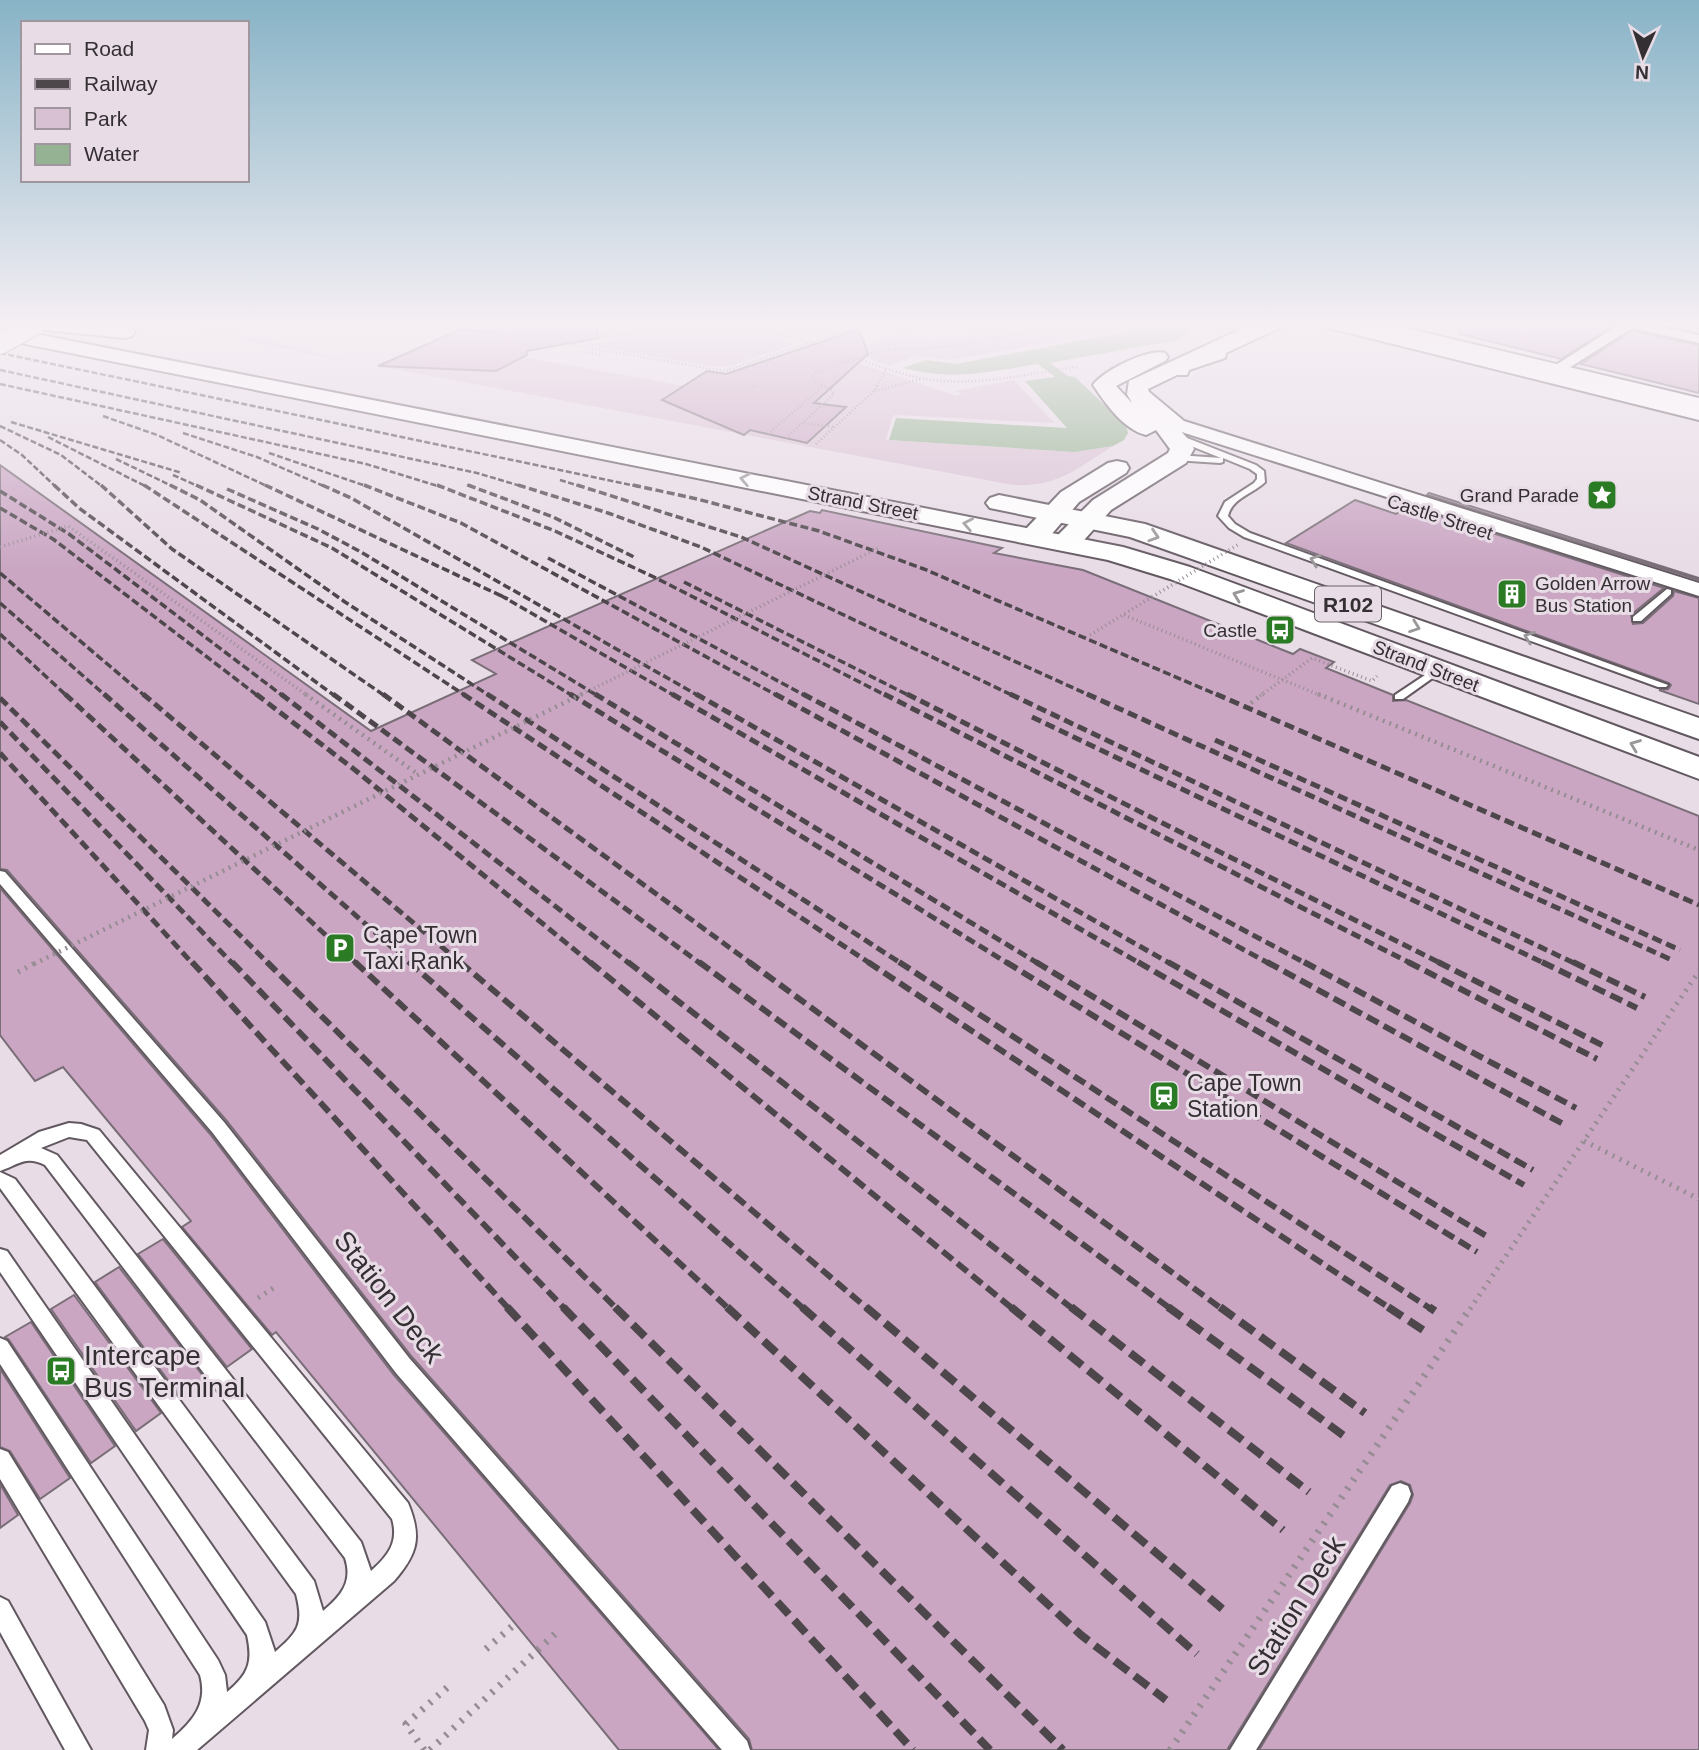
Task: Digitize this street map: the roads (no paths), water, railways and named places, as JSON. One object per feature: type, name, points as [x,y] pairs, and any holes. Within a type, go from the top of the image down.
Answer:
[{"type":"main road","name":"Strand Street","points":[[370,406],[1035,536],[1077,531],[1136,530],[1699,729]]},
{"type":"main road","points":[[1123,406],[1170,444]]},
{"type":"main road","points":[[1144,406],[1170,444]]},
{"type":"main road","points":[[1035,536],[1070,498],[1149,447],[1170,444]]},
{"type":"main road","points":[[1077,531],[1170,444]]},
{"type":"main road","name":"Strand Street","points":[[981,499],[1055,513],[1077,531],[1180,573],[1699,769]]},
{"type":"street","points":[[1156,406],[1178,425],[1699,590]]},
{"type":"street","points":[[1661,406],[1699,415]]},
{"type":"street","name":"Castle Street","points":[[1170,444],[1221,444],[1699,602]]},
{"type":"lane","points":[[1170,444],[1232,460]]},
{"type":"lane","points":[[1170,444],[1232,460],[1253,467],[1261,473],[1262,480],[1257,485],[1228,502],[1223,509],[1223,516],[1232,526],[1247,535],[1662,685]]},
{"type":"lane","points":[[1637,619],[1667,592]]},
{"type":"lane","points":[[1399,697],[1437,670]]},
{"type":"lane","name":"Station Deck","points":[[0,875],[218,1128],[404,1366],[738,1750]]},
{"type":"lane","points":[[0,1169],[51,1135],[78,1128],[93,1135],[400,1511],[408,1535],[399,1559],[338,1615],[183,1746]]},
{"type":"lane","points":[[0,1169],[26,1153],[43,1155],[51,1160],[353,1550],[360,1563],[361,1576],[357,1590],[338,1615]]},
{"type":"lane","points":[[0,1169],[306,1589],[313,1615],[309,1630],[288,1656]]},
{"type":"lane","points":[[0,1257],[257,1630],[264,1657],[259,1672],[237,1699]]},
{"type":"lane","points":[[0,1347],[210,1668],[216,1683],[216,1697],[211,1712],[183,1746]]},
{"type":"lane","points":[[0,1459],[155,1714],[161,1730],[158,1750]]},
{"type":"lane","name":"Station Deck","points":[[1242,1750],[1400,1494]]},
{"type":"lane","points":[[0,1609],[79,1750]]},
{"type":"water","points":[[1047,406],[1105,406],[1126,425],[1128,433],[1124,440],[1113,446],[1075,452],[889,440],[896,418],[1067,428]]},
{"type":"railway","points":[[99,406],[366,464],[441,487]]},
{"type":"railway","points":[[165,406],[477,473],[524,487]]},
{"type":"railway","points":[[252,406],[641,487]]},
{"type":"railway","points":[[103,416],[157,435],[269,487]]},
{"type":"railway","points":[[11,422],[182,473]]},
{"type":"railway","points":[[0,426],[61,455],[103,487]]},
{"type":"railway","points":[[183,433],[257,457],[326,487]]},
{"type":"railway","points":[[48,437],[147,487]]},
{"type":"railway","points":[[0,440],[22,455],[56,487]]},
{"type":"railway","points":[[269,453],[369,487]]},
{"type":"railway","points":[[116,459],[174,487]]},
{"type":"railway","points":[[173,475],[200,487]]},
{"type":"railway","points":[[560,480],[583,487]]},
{"type":"railway","points":[[54,485],[79,508],[335,696]]},
{"type":"railway","points":[[101,485],[172,549],[385,696]]},
{"type":"railway","points":[[144,485],[466,696]]},
{"type":"railway","points":[[170,485],[174,487]]},
{"type":"railway","points":[[196,485],[332,548],[573,696]]},
{"type":"railway","points":[[265,485],[502,596]]},
{"type":"railway","points":[[322,485],[351,498],[699,696]]},
{"type":"railway","points":[[364,485],[461,523],[778,696]]},
{"type":"railway","points":[[437,485],[555,531],[656,578],[887,696]]},
{"type":"railway","points":[[467,485],[473,487]]},
{"type":"railway","points":[[468,485],[553,517],[634,557]]},
{"type":"railway","points":[[518,485],[608,513],[701,547],[1014,696]]},
{"type":"railway","points":[[577,485],[741,537],[1091,696]]},
{"type":"railway","points":[[633,485],[819,531],[924,569],[1220,696]]},
{"type":"railway","points":[[174,487],[200,500],[345,602],[490,696]]},
{"type":"railway","points":[[227,489],[318,529],[361,552],[598,696]]},
{"type":"railway","points":[[0,491],[69,534],[283,696]]},
{"type":"railway","points":[[0,508],[53,539],[258,696]]},
{"type":"railway","points":[[548,558],[806,696]]},
{"type":"railway","points":[[0,573],[145,696]]},
{"type":"railway","points":[[684,582],[910,696]]},
{"type":"railway","points":[[502,596],[508,599]]},
{"type":"railway","points":[[502,596],[675,696]]},
{"type":"railway","points":[[0,603],[106,696]]},
{"type":"railway","points":[[0,634],[67,696]]},
{"type":"railway","points":[[65,694],[357,964]]},
{"type":"railway","points":[[104,694],[411,964]]},
{"type":"railway","points":[[143,694],[462,964]]},
{"type":"railway","points":[[256,694],[355,770],[592,964]]},
{"type":"railway","points":[[281,694],[630,964]]},
{"type":"railway","points":[[333,694],[701,964]]},
{"type":"railway","points":[[383,694],[752,964]]},
{"type":"railway","points":[[463,694],[871,964]]},
{"type":"railway","points":[[487,694],[902,964]]},
{"type":"railway","points":[[570,694],[1009,964]]},
{"type":"railway","points":[[595,694],[1039,964]]},
{"type":"railway","points":[[672,694],[1141,964]]},
{"type":"railway","points":[[696,694],[1171,964]]},
{"type":"railway","points":[[775,694],[1270,964]]},
{"type":"railway","points":[[803,694],[1307,964]]},
{"type":"railway","points":[[884,694],[1412,964]]},
{"type":"railway","points":[[907,694],[1442,964]]},
{"type":"railway","points":[[1010,694],[1576,964]]},
{"type":"railway","points":[[1087,694],[1674,961]]},
{"type":"railway","points":[[1216,694],[1699,905]]},
{"type":"railway","points":[[0,698],[269,964]]},
{"type":"railway","points":[[1032,717],[1546,964]]},
{"type":"railway","points":[[0,722],[233,964]]},
{"type":"railway","points":[[1215,740],[1680,950]]},
{"type":"railway","points":[[0,753],[193,964]]},
{"type":"railway","points":[[192,962],[509,1309]]},
{"type":"railway","points":[[232,962],[565,1309]]},
{"type":"railway","points":[[267,962],[617,1309]]},
{"type":"railway","points":[[355,962],[729,1309]]},
{"type":"railway","points":[[409,962],[804,1309]]},
{"type":"railway","points":[[460,962],[868,1309]]},
{"type":"railway","points":[[590,962],[1013,1309]]},
{"type":"railway","points":[[628,962],[1073,1309]]},
{"type":"railway","points":[[699,962],[1171,1309]]},
{"type":"railway","points":[[749,962],[1222,1309]]},
{"type":"railway","points":[[868,962],[1391,1309]]},
{"type":"railway","points":[[899,962],[1431,1309]]},
{"type":"railway","points":[[1006,962],[1477,1252]]},
{"type":"railway","points":[[1036,962],[1488,1237]]},
{"type":"railway","points":[[1138,962],[1524,1185]]},
{"type":"railway","points":[[1168,962],[1533,1170]]},
{"type":"railway","points":[[1267,962],[1565,1125]]},
{"type":"railway","points":[[1304,962],[1576,1108]]},
{"type":"railway","points":[[1408,962],[1597,1059]]},
{"type":"railway","points":[[1438,962],[1606,1047]]},
{"type":"railway","points":[[1542,962],[1637,1008]]},
{"type":"railway","points":[[1573,962],[1645,997]]},
{"type":"railway","points":[[507,1307],[913,1750]]},
{"type":"railway","points":[[563,1307],[990,1750]]},
{"type":"railway","points":[[615,1307],[1063,1750]]},
{"type":"railway","points":[[727,1307],[1081,1635],[1166,1700]]},
{"type":"railway","points":[[802,1307],[1197,1654]]},
{"type":"railway","points":[[866,1307],[1226,1612]]},
{"type":"railway","points":[[1011,1307],[1283,1530]]},
{"type":"railway","points":[[1071,1307],[1309,1492]]},
{"type":"railway","points":[[1168,1307],[1347,1438]]},
{"type":"railway","points":[[1220,1307],[1365,1413]]},
{"type":"railway","points":[[1388,1307],[1423,1330]]},
{"type":"railway","points":[[1429,1307],[1435,1311]]},
{"type":"place","name":"Grand Parade","points":[[1602,495]]},
{"type":"place","name":"Golden Arrow Bus Station","points":[[1512,594]]},
{"type":"place","name":"Castle","points":[[1280,630]]},
{"type":"place","name":"Cape Town Taxi Rank","points":[[340,948]]},
{"type":"place","name":"Cape Town Station","points":[[1164,1096]]},
{"type":"place","name":"Intercape Bus Terminal","points":[[61,1371]]}]
